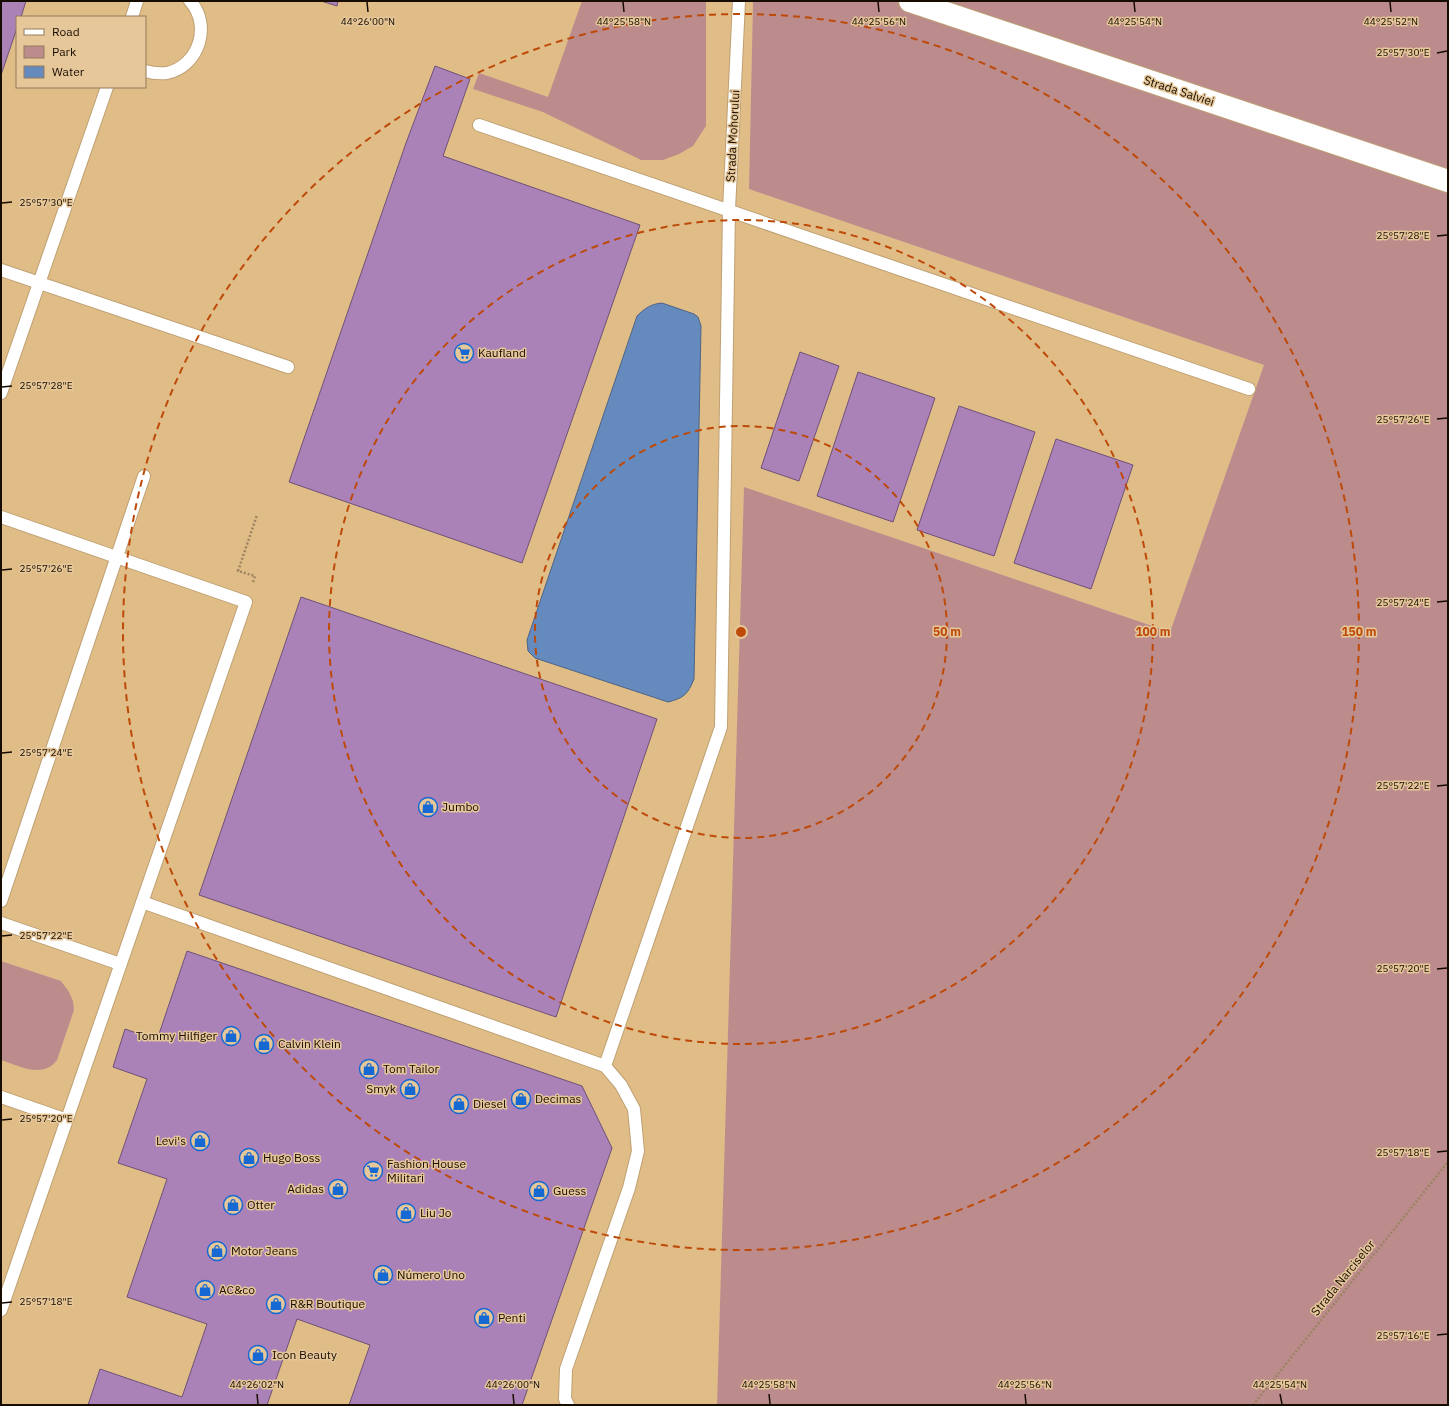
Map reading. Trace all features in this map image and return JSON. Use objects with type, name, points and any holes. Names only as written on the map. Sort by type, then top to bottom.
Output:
[{"type":"street","name":"Strada Salviei","points":[[910,1],[1448,181]]},
{"type":"lane","points":[[132,16],[137,1]]},
{"type":"lane","points":[[146,71],[167,73],[186,63],[194,55],[200,41],[201,28],[198,15],[190,1]]},
{"type":"lane","name":"Strada Mohorului","points":[[606,1066],[721,727],[729,210],[739,1]]},
{"type":"lane","points":[[1,393],[107,88]]},
{"type":"lane","points":[[479,125],[1249,389]]},
{"type":"lane","points":[[1,270],[288,367]]},
{"type":"lane","points":[[1,901],[144,476]]},
{"type":"lane","points":[[1,517],[246,602],[1,1310]]},
{"type":"lane","points":[[142,902],[606,1066],[621,1085],[634,1109],[638,1151],[629,1188],[566,1369],[565,1399],[568,1405]]},
{"type":"lane","points":[[1,923],[120,964]]},
{"type":"lane","points":[[1,1097],[67,1120]]},
{"type":"path","points":[[246,602],[255,576],[238,571],[258,515]]},
{"type":"path","name":"Strada Narciselor","points":[[1253,1405],[1448,1162]]},
{"type":"shaded area","points":[[1,1],[753,1],[749,189],[1264,365],[1170,632],[744,487],[717,1405],[1,1405]]},
{"type":"green space","points":[[582,1],[706,1],[706,126],[693,146],[679,154],[663,160],[641,160],[543,112],[473,89],[479,73],[548,97]]},
{"type":"green space","points":[[753,1],[1448,1],[1448,1405],[717,1405],[744,487],[1170,632],[1264,365],[749,189]]},
{"type":"green space","points":[[1,961],[61,981],[69,992],[73,1001],[74,1010],[57,1060],[45,1069],[38,1070],[23,1068],[1,1060]]},
{"type":"water","points":[[662,303],[694,314],[698,317],[701,326],[694,679],[685,695],[668,702],[535,658],[528,651],[527,640],[637,316],[648,307]]},
{"type":"building","points":[[1,1],[26,1],[21,16],[16,16],[16,31],[1,75]]},
{"type":"building","points":[[321,1],[338,1],[337,6]]},
{"type":"building","name":"Kaufland","points":[[435,66],[470,79],[443,156],[640,225],[522,563],[289,482],[406,143]]},
{"type":"building","points":[[800,352],[839,366],[799,481],[761,468]]},
{"type":"building","points":[[858,372],[935,398],[893,522],[817,496]]},
{"type":"building","points":[[959,406],[1035,432],[994,556],[917,530]]},
{"type":"building","points":[[1056,439],[1133,465],[1091,589],[1014,563]]},
{"type":"building","name":"Jumbo","points":[[301,597],[657,719],[556,1017],[199,895]]},
{"type":"building","name":"Fashion House Militari","points":[[187,951],[582,1086],[612,1148],[522,1405],[349,1405],[370,1345],[297,1319],[267,1405],[88,1405],[100,1369],[182,1397],[207,1324],[127,1297],[167,1179],[118,1163],[147,1079],[113,1067],[125,1029],[157,1040]]},
{"type":"place","name":"Kaufland","points":[[464,353]]},
{"type":"place","name":"Jumbo","points":[[428,807]]},
{"type":"place","name":"Tommy Hilfiger","points":[[231,1036]]},
{"type":"place","name":"Calvin Klein","points":[[264,1044]]},
{"type":"place","name":"Tom Tailor","points":[[369,1069]]},
{"type":"place","name":"Smyk","points":[[410,1089]]},
{"type":"place","name":"Decimas","points":[[521,1099]]},
{"type":"place","name":"Diesel","points":[[459,1104]]},
{"type":"place","name":"Levi's","points":[[200,1141]]},
{"type":"place","name":"Hugo Boss","points":[[249,1158]]},
{"type":"place","name":"Fashion House Militari","points":[[373,1171]]},
{"type":"place","name":"Adidas","points":[[338,1189]]},
{"type":"place","name":"Guess","points":[[539,1191]]},
{"type":"place","name":"Otter","points":[[233,1205]]},
{"type":"place","name":"Liu Jo","points":[[406,1213]]},
{"type":"place","name":"Motor Jeans","points":[[217,1251]]},
{"type":"place","name":"Número Uno","points":[[383,1275]]},
{"type":"place","name":"AC&co","points":[[205,1290]]},
{"type":"place","name":"R&R Boutique","points":[[276,1304]]},
{"type":"place","name":"Penti","points":[[484,1318]]},
{"type":"place","name":"Icon Beauty","points":[[258,1355]]}]
